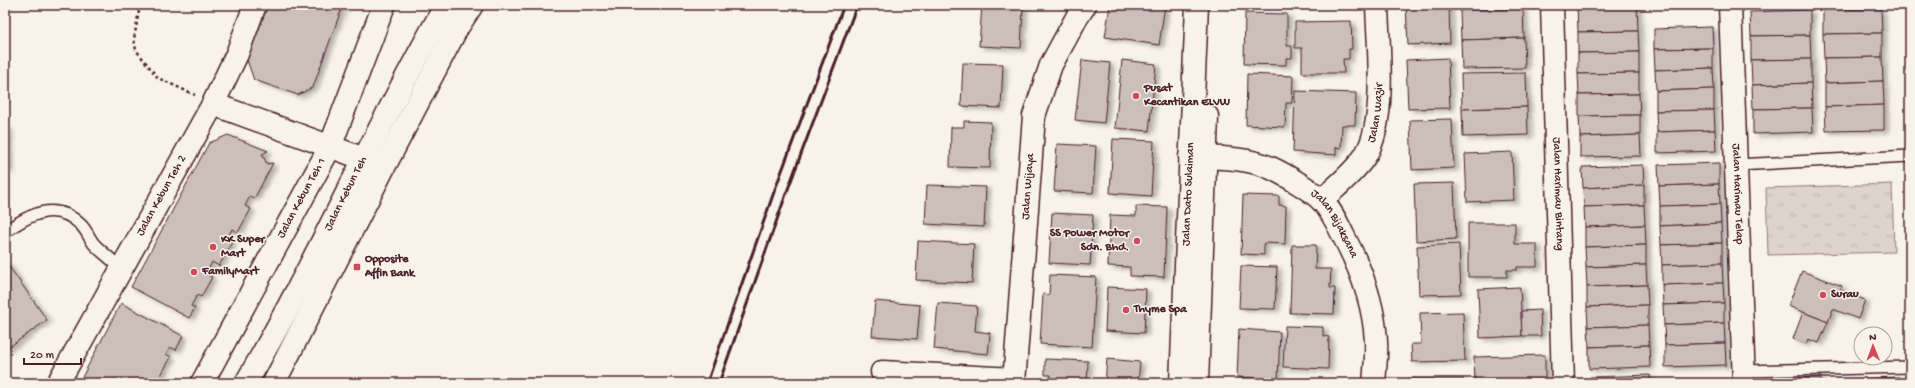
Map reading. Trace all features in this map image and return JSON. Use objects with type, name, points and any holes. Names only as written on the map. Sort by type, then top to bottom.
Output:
[{"type":"street","name":"Jalan Kebun Teh 2","points":[[58,383],[213,104],[237,54],[255,5]]},
{"type":"street","name":"Jalan Kebun Teh 1","points":[[202,383],[330,146],[384,5]]},
{"type":"street","name":"Jalan Kebun Teh","points":[[246,383],[268,345],[363,159],[446,5]]},
{"type":"street","name":"Jalan Kebun Teh","points":[[274,383],[384,167],[457,28],[472,5]]},
{"type":"street","name":"Jalan Wijaya","points":[[882,372],[1014,381],[1034,116],[1051,65],[1085,5]]},
{"type":"street","name":"Jalan Dato Sulaiman","points":[[1197,5],[1197,383]]},
{"type":"street","name":"Jalan Dato Sulaiman","points":[[1181,383],[1211,5]]},
{"type":"street","name":"Jalan Wazir","points":[[1322,200],[1364,158],[1374,137],[1379,102],[1377,5]]},
{"type":"street","name":"Jalan Harimau Bintang","points":[[1552,5],[1563,383]]},
{"type":"street","name":"Jalan Harimau Telap","points":[[1730,5],[1744,377]]},
{"type":"street","points":[[213,104],[384,167]]},
{"type":"street","name":"Jalan Bijaksana","points":[[1198,157],[1246,161],[1270,168],[1288,177],[1322,200],[1334,218],[1357,262],[1366,287],[1374,316],[1376,342],[1374,383]]},
{"type":"lane","points":[[1736,165],[1910,156]]},
{"type":"lane","points":[[5,232],[18,223],[42,212],[57,211],[70,216],[80,224],[94,244],[122,268]]},
{"type":"lane","points":[[1744,377],[1910,367]]},
{"type":"path","points":[[140,5],[134,39],[136,50],[158,78],[213,104]]},
{"type":"green space","points":[[1892,184],[1894,252],[1768,255],[1766,188]]},
{"type":"building","points":[[268,5],[343,5],[313,87],[298,95],[254,80],[247,60]]},
{"type":"building","points":[[982,5],[1023,7],[1021,48],[979,46]]},
{"type":"building","points":[[1110,5],[1165,5],[1159,45],[1105,37]]},
{"type":"building","points":[[1406,5],[1449,5],[1450,43],[1408,45]]},
{"type":"building","points":[[1577,5],[1637,5],[1638,31],[1578,32]]},
{"type":"building","points":[[1523,9],[1524,38],[1461,40],[1460,10]]},
{"type":"building","points":[[1881,9],[1882,33],[1823,34],[1823,10]]},
{"type":"building","points":[[1810,10],[1810,35],[1751,36],[1750,12]]},
{"type":"building","points":[[1245,13],[1287,14],[1287,46],[1292,46],[1292,58],[1286,58],[1286,65],[1244,64]]},
{"type":"building","points":[[1351,21],[1352,49],[1349,49],[1349,59],[1343,59],[1344,73],[1302,73],[1302,48],[1295,48],[1295,22]]},
{"type":"building","points":[[1712,27],[1713,48],[1654,49],[1654,29]]},
{"type":"building","points":[[1638,31],[1639,52],[1578,53],[1578,32]]},
{"type":"building","points":[[1882,33],[1882,57],[1824,58],[1823,34]]},
{"type":"building","points":[[1810,35],[1811,59],[1751,60],[1751,36]]},
{"type":"building","points":[[1524,38],[1525,68],[1462,69],[1461,40]]},
{"type":"building","points":[[1713,48],[1713,68],[1655,70],[1654,49]]},
{"type":"building","points":[[1639,52],[1639,73],[1578,74],[1578,53]]},
{"type":"building","points":[[1882,57],[1883,81],[1825,83],[1824,58]]},
{"type":"building","points":[[1448,58],[1450,108],[1408,109],[1406,60]]},
{"type":"building","points":[[1811,59],[1811,83],[1752,85],[1751,60]]},
{"type":"building","points":[[1082,60],[1110,63],[1104,123],[1075,120]]},
{"type":"building","name":"Pusat Kecantikan ELVW","points":[[1122,60],[1156,64],[1149,131],[1115,128]]},
{"type":"building","points":[[963,63],[1003,64],[1001,108],[961,106]]},
{"type":"building","points":[[1713,68],[1714,89],[1656,91],[1655,70]]},
{"type":"building","points":[[1526,73],[1527,107],[1462,109],[1461,74]]},
{"type":"building","points":[[1639,73],[1639,94],[1579,95],[1578,74]]},
{"type":"building","points":[[1247,74],[1293,76],[1292,103],[1286,103],[1285,127],[1246,125]]},
{"type":"building","points":[[1883,81],[1884,105],[1825,107],[1825,83]]},
{"type":"building","points":[[1811,83],[1812,108],[1753,109],[1752,85]]},
{"type":"building","points":[[1714,89],[1714,110],[1656,111],[1656,91]]},
{"type":"building","points":[[1295,91],[1356,93],[1355,125],[1342,125],[1341,148],[1336,147],[1336,155],[1293,152]]},
{"type":"building","points":[[1639,94],[1640,115],[1579,116],[1579,95]]},
{"type":"building","points":[[1884,105],[1884,130],[1826,131],[1825,107]]},
{"type":"building","points":[[1527,107],[1528,135],[1463,137],[1462,109]]},
{"type":"building","points":[[1812,108],[1813,132],[1753,134],[1753,109]]},
{"type":"building","points":[[1714,110],[1715,130],[1657,132],[1656,111]]},
{"type":"building","points":[[1640,115],[1640,135],[1580,137],[1579,116]]},
{"type":"building","points":[[1452,119],[1454,168],[1412,170],[1410,120]]},
{"type":"building","points":[[964,121],[991,122],[990,168],[950,167],[951,127],[964,127]]},
{"type":"building","points":[[8,127],[9,170],[5,170],[5,128]]},
{"type":"building","points":[[1715,130],[1716,151],[1657,153],[1657,132]]},
{"type":"building","points":[[228,135],[268,151],[262,154],[267,164],[273,163],[254,199],[250,196],[245,206],[251,209],[238,232],[232,229],[227,239],[232,242],[219,266],[212,262],[206,274],[212,277],[201,297],[197,295],[191,306],[195,308],[189,318],[131,287],[209,143]]},
{"type":"building","points":[[1640,135],[1641,156],[1580,157],[1580,137]]},
{"type":"building","points":[[1113,139],[1154,141],[1151,196],[1110,193]]},
{"type":"building","points":[[1057,144],[1096,146],[1093,193],[1054,191]]},
{"type":"building","points":[[1512,152],[1514,200],[1467,202],[1465,154]]},
{"type":"building","points":[[1719,163],[1719,184],[1659,186],[1658,165]]},
{"type":"building","points":[[1643,165],[1644,185],[1583,188],[1582,167]]},
{"type":"building","points":[[1454,183],[1456,239],[1416,241],[1414,184]]},
{"type":"building","points":[[1719,184],[1720,204],[1660,206],[1659,186]]},
{"type":"building","points":[[927,185],[986,187],[984,227],[925,224]]},
{"type":"building","points":[[1644,185],[1644,205],[1584,207],[1583,188]]},
{"type":"building","points":[[1243,195],[1279,196],[1279,205],[1286,206],[1285,244],[1264,243],[1264,255],[1241,254]]},
{"type":"building","points":[[1720,204],[1721,223],[1660,226],[1660,206]]},
{"type":"building","points":[[1644,205],[1645,225],[1585,227],[1584,207]]},
{"type":"building","name":"SS Power Motor Sdn. Bhd.","points":[[1136,206],[1167,207],[1164,277],[1130,276],[1130,267],[1108,266],[1110,215],[1136,216]]},
{"type":"building","points":[[1052,213],[1093,215],[1090,265],[1049,263]]},
{"type":"building","points":[[1468,223],[1515,223],[1515,244],[1537,244],[1537,267],[1517,267],[1517,270],[1507,270],[1507,277],[1468,277]]},
{"type":"building","points":[[1721,223],[1722,243],[1661,245],[1660,226]]},
{"type":"building","points":[[1645,225],[1646,245],[1585,247],[1585,227]]},
{"type":"building","points":[[918,241],[974,244],[972,283],[916,280]]},
{"type":"building","points":[[1722,243],[1722,263],[1662,265],[1661,245]]},
{"type":"building","points":[[1459,244],[1461,294],[1419,295],[1417,246]]},
{"type":"building","points":[[1292,245],[1316,245],[1315,269],[1331,269],[1330,288],[1335,288],[1334,314],[1290,313]]},
{"type":"building","points":[[1646,245],[1646,265],[1586,267],[1585,247]]},
{"type":"building","points":[[6,262],[47,320],[5,350],[5,263]]},
{"type":"building","points":[[1722,263],[1723,283],[1662,285],[1662,265]]},
{"type":"building","points":[[1646,265],[1647,285],[1587,287],[1586,267]]},
{"type":"building","points":[[1241,266],[1277,267],[1275,309],[1239,308]]},
{"type":"building","name":"Surau","points":[[1802,271],[1842,286],[1840,290],[1865,300],[1858,319],[1833,309],[1828,322],[1788,306]]},
{"type":"building","points":[[1050,275],[1096,277],[1092,347],[1040,344],[1043,294],[1049,295]]},
{"type":"building","points":[[1723,283],[1724,303],[1663,305],[1662,285]]},
{"type":"building","points":[[1647,285],[1648,305],[1587,307],[1587,287]]},
{"type":"building","name":"Thyme Spa","points":[[1107,287],[1146,289],[1144,333],[1105,331]]},
{"type":"building","points":[[1520,287],[1522,336],[1480,338],[1478,289]]},
{"type":"building","points":[[875,301],[920,305],[917,339],[872,336]]},
{"type":"building","points":[[121,303],[183,336],[176,350],[170,347],[166,354],[171,357],[157,382],[151,378],[148,383],[79,383]]},
{"type":"building","points":[[938,303],[977,306],[975,331],[990,333],[988,354],[934,349]]},
{"type":"building","points":[[1724,303],[1724,323],[1664,325],[1663,305]]},
{"type":"building","points":[[1648,305],[1648,325],[1588,327],[1587,307]]},
{"type":"building","points":[[1540,310],[1541,336],[1522,336],[1521,311]]},
{"type":"building","points":[[1463,312],[1465,361],[1412,362],[1411,344],[1421,344],[1420,313]]},
{"type":"building","points":[[1803,312],[1828,322],[1819,343],[1808,339],[1806,344],[1793,339]]},
{"type":"building","points":[[1724,323],[1725,343],[1665,345],[1664,325]]},
{"type":"building","points":[[1648,325],[1649,345],[1589,347],[1588,327]]},
{"type":"building","points":[[1285,326],[1323,327],[1323,336],[1329,337],[1328,369],[1283,367]]},
{"type":"building","points":[[1239,329],[1280,332],[1278,379],[1237,377]]},
{"type":"building","points":[[1725,343],[1726,365],[1665,367],[1665,345]]},
{"type":"building","points":[[1649,345],[1650,367],[1589,369],[1589,347]]},
{"type":"building","points":[[1545,355],[1545,383],[1475,383],[1474,357]]},
{"type":"building","points":[[1045,359],[1088,361],[1087,383],[1050,383],[1051,375],[1045,375]]},
{"type":"building","points":[[1107,359],[1140,362],[1138,383],[1105,383]]},
{"type":"building","points":[[1650,375],[1651,383],[1591,383],[1590,377]]},
{"type":"building","points":[[1821,377],[1821,383],[1763,383],[1763,379]]},
{"type":"building","points":[[1899,377],[1900,383],[1837,383],[1837,380]]},
{"type":"building","points":[[1407,379],[1463,379],[1463,383],[1407,383]]},
{"type":"building","points":[[1725,380],[1725,383],[1667,383],[1667,382]]},
{"type":"railway","points":[[707,383],[774,192],[844,5]]},
{"type":"railway","points":[[719,383],[785,197],[857,5]]},
{"type":"place","name":"Pusat Kecantikan ELVW","points":[[1136,96]]},
{"type":"place","name":"SS Power Motor Sdn. Bhd.","points":[[1137,241]]},
{"type":"place","name":"KK Super Mart","points":[[213,247]]},
{"type":"place","name":"Opposite Affin Bank","points":[[357,267]]},
{"type":"place","name":"FamilyMart","points":[[194,272]]},
{"type":"place","name":"Surau","points":[[1823,295]]},
{"type":"place","name":"Thyme Spa","points":[[1126,310]]}]
